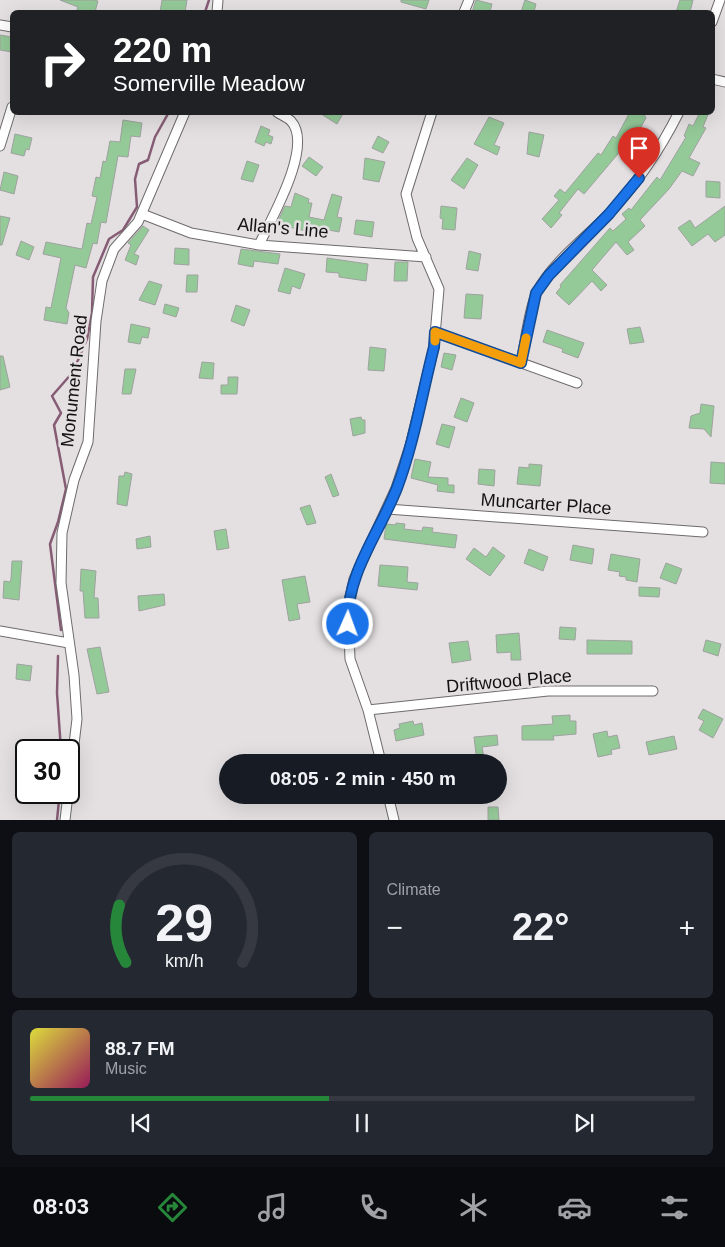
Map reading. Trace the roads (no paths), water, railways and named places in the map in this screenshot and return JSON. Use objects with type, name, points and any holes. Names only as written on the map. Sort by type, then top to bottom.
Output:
[{"type":"street","points":[[715,14],[720,0]]},
{"type":"street","points":[[0,146],[10,114]]},
{"type":"street","name":"Monument Road","points":[[65,820],[77,719],[61,583],[62,533],[74,480],[88,442],[96,321],[101,289],[114,250],[138,222],[184,115]]},
{"type":"street","points":[[259,245],[293,171],[298,139],[291,121],[282,115]]},
{"type":"street","points":[[379,754],[368,710],[350,659],[348,607],[354,579],[396,488],[410,446],[434,347],[439,288],[417,238],[406,194],[431,115]]},
{"type":"street","points":[[521,363],[536,293],[549,275],[609,214],[639,178],[662,146],[678,115]]},
{"type":"street","name":"Allan's Line","points":[[142,214],[191,233],[259,245],[426,257]]},
{"type":"street","points":[[435,332],[577,383]]},
{"type":"street","name":"Muncarter Place","points":[[387,509],[703,532]]},
{"type":"street","points":[[0,631],[68,642]]},
{"type":"street","name":"Driftwood Place","points":[[368,710],[548,691],[654,691]]},
{"type":"street","points":[[390,804],[394,820]]},
{"type":"waterway","points":[[206,10],[209,0]]},
{"type":"waterway","points":[[61,630],[50,544],[58,522],[66,489],[54,425],[61,413],[52,396],[73,372],[87,339],[92,313],[93,277],[109,239],[123,230],[137,207],[135,179],[139,164],[148,160],[155,137],[167,115]]},
{"type":"waterway","points":[[58,656],[57,693],[60,739]]},
{"type":"waterway","points":[[57,820],[59,804]]}]
